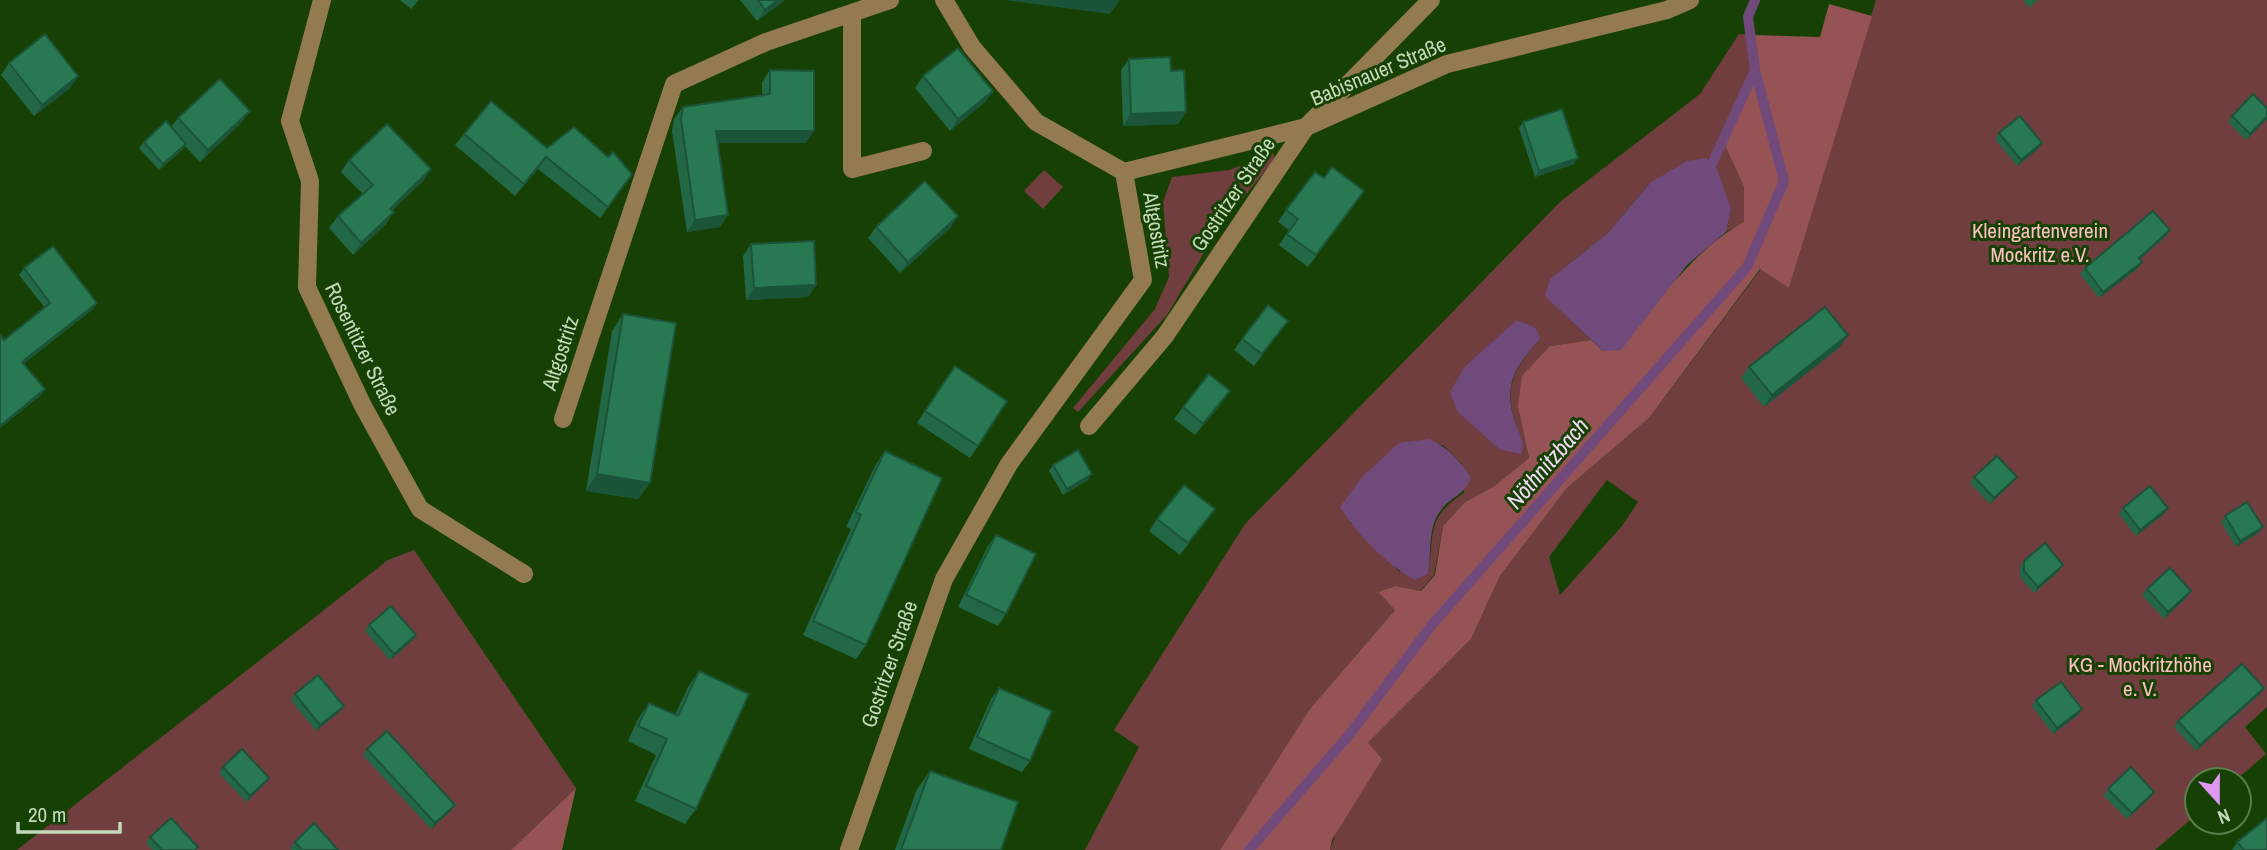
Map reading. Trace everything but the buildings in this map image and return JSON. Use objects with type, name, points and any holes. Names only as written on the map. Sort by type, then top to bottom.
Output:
[{"type":"street","name":"Rosentitzer Straße","points":[[322,0],[290,121],[310,180],[307,287],[363,406],[420,509],[524,574]]},
{"type":"street","name":"Altgostritz","points":[[563,419],[674,84],[766,42],[890,0]]},
{"type":"street","name":"Altgostritz","points":[[944,0],[972,47],[1036,122],[1124,172],[1143,280],[1009,464]]},
{"type":"street","name":"Gostritzer Straße","points":[[1089,426],[1165,336],[1306,127],[1431,0]]},
{"type":"street","name":"Babisnauer Straße","points":[[1124,172],[1306,127],[1447,64],[1667,10],[1690,0]]},
{"type":"street","points":[[852,15],[852,170],[923,151]]},
{"type":"street","name":"Gostritzer Straße","points":[[849,850],[944,579],[1009,464]]},
{"type":"green space","points":[[1876,0],[2267,0],[2267,707],[2245,727],[2266,754],[2252,766],[2183,766],[2183,826],[2155,850],[1330,850],[1368,743],[1471,639],[1500,576],[1567,488],[1649,418],[1761,269],[1789,288]],"holes":[[[1607,480],[1638,502],[1622,526],[1560,595],[1549,557]]]},
{"type":"green space","points":[[1739,34],[1753,35],[1750,68],[1742,99],[1724,143],[1744,187],[1744,222],[1726,232],[1731,209],[1650,183],[1608,233],[1550,279],[1546,296],[1591,340],[1550,346],[1518,407],[1529,458],[1493,487],[1465,502],[1443,526],[1434,575],[1420,591],[1395,586],[1378,592],[1395,610],[1309,710],[1220,850],[1085,850],[1139,747],[1114,730],[1245,524],[1561,201],[1700,94]],"holes":[[[1516,322],[1540,339],[1522,362],[1512,383],[1511,405],[1519,433],[1476,426],[1457,411],[1466,365]],[[1429,440],[1444,446],[1462,464],[1464,493],[1437,519],[1428,574],[1399,571],[1350,522]]]},
{"type":"green space","points":[[1273,153],[1275,159],[1220,226],[1167,315],[1078,412],[1073,408],[1155,309],[1169,277],[1163,202],[1172,177],[1229,170]]},
{"type":"green space","points":[[1044,170],[1063,187],[1043,209],[1024,191]]},
{"type":"green space","points":[[414,550],[576,788],[511,850],[17,850],[388,560]]},
{"type":"shaded area","points":[[1829,4],[1872,16],[1789,288],[1760,269],[1649,418],[1567,488],[1500,576],[1471,639],[1368,743],[1382,759],[1332,840],[1330,850],[1220,850],[1309,710],[1395,610],[1378,592],[1395,586],[1421,591],[1435,575],[1443,526],[1465,502],[1493,487],[1529,458],[1518,407],[1522,376],[1550,346],[1591,340],[1603,351],[1702,253],[1744,222],[1744,187],[1724,143],[1742,99],[1750,68],[1753,35],[1820,37]]},
{"type":"shaded area","points":[[1706,158],[1717,169],[1731,209],[1726,232],[1687,265],[1621,350],[1603,351],[1545,296],[1550,279],[1608,233],[1650,183],[1687,161]]},
{"type":"shaded area","points":[[1516,321],[1534,328],[1540,339],[1517,369],[1511,390],[1510,401],[1522,444],[1521,454],[1499,449],[1457,411],[1450,392],[1466,365]]},
{"type":"shaded area","points":[[1429,439],[1453,456],[1471,478],[1464,490],[1445,505],[1437,517],[1432,533],[1428,574],[1415,580],[1373,548],[1340,507],[1363,476],[1399,443]]},
{"type":"shaded area","points":[[576,788],[562,850],[511,850]]},
{"type":"waterway","name":"Nöthnitzbach","points":[[1712,164],[1755,70],[1748,17],[1755,0]]},
{"type":"waterway","name":"Nöthnitzbach","points":[[1249,850],[1349,735],[1431,626],[1747,267],[1784,181],[1755,70]]},
{"type":"park label","name":"Kleingartenverein Mockritz e.V.","points":[[2040,242]]},
{"type":"park label","name":"KG - Mockritzhöhe e. V.","points":[[2140,676]]}]
